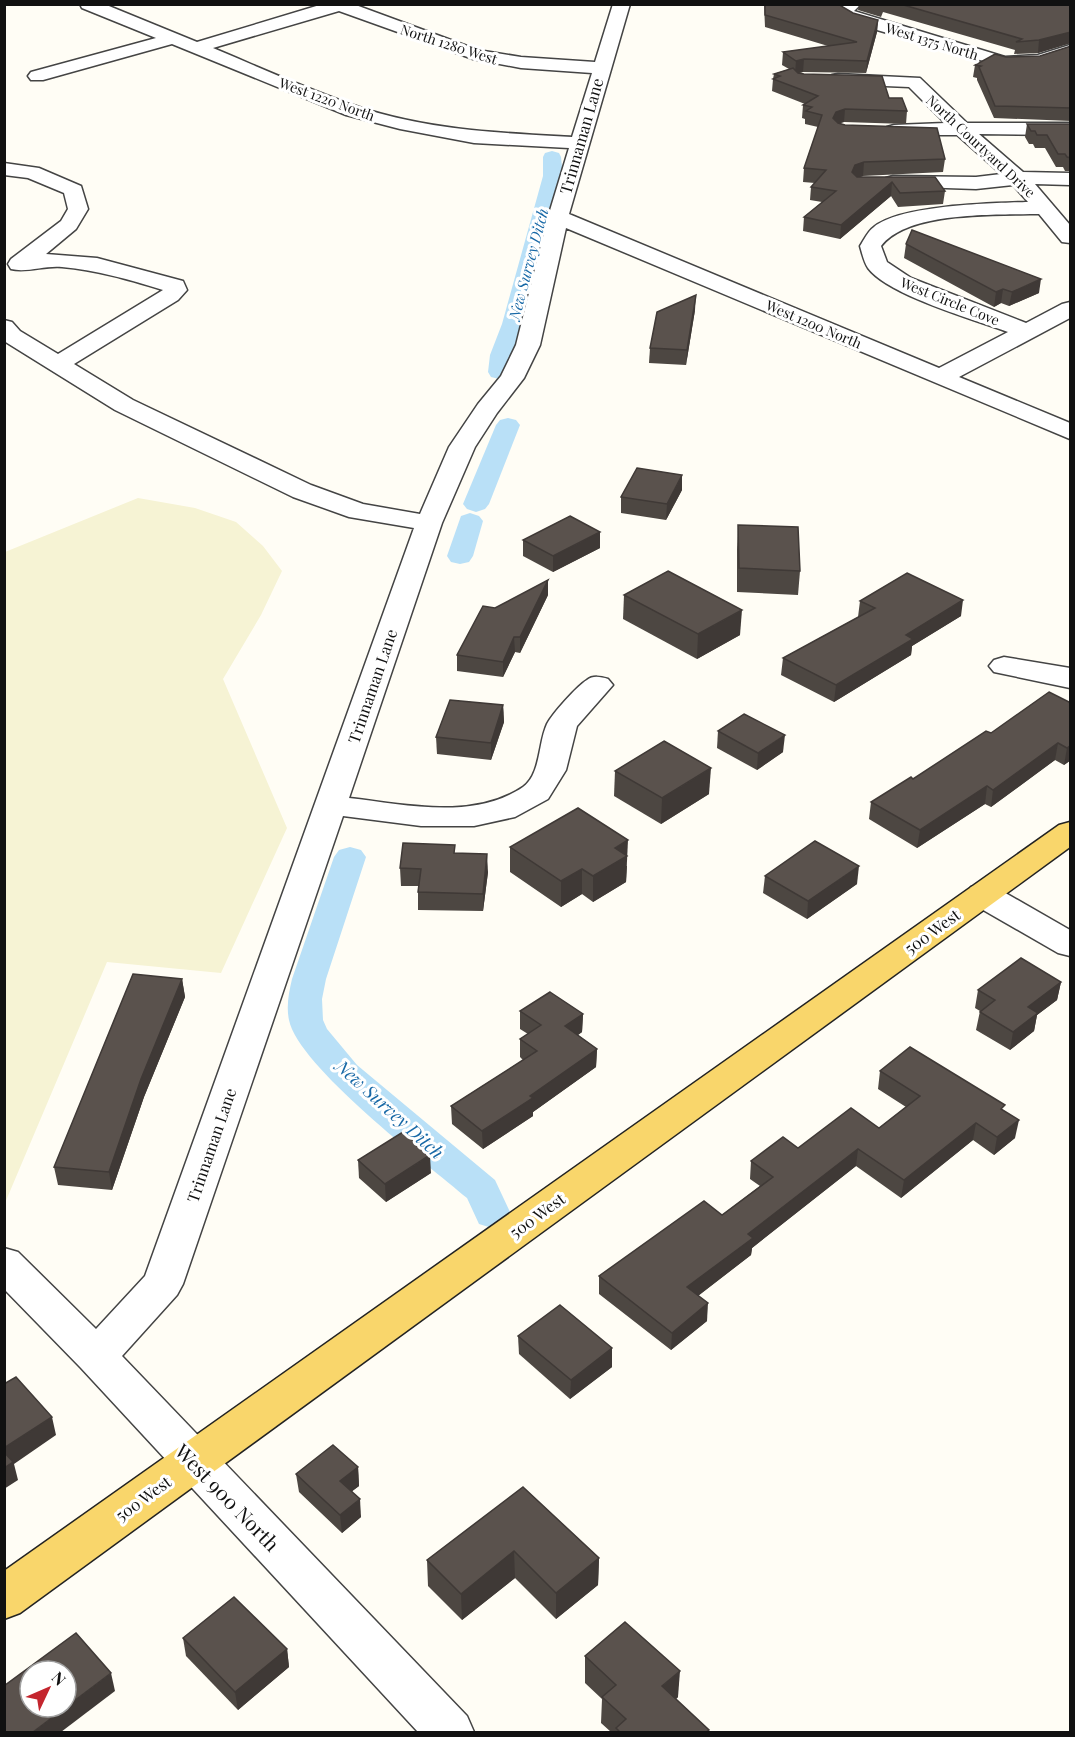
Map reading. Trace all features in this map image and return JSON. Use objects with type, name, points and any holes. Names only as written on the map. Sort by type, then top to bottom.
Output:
[{"type":"main road","name":"500 West","points":[[4,1598],[1071,832]]},
{"type":"street","name":"West 1220 North","points":[[88,4],[331,103],[400,123],[474,136],[578,143]]},
{"type":"street","name":"Trinnaman Lane","points":[[96,1356],[163,1284],[429,523],[462,447],[487,409],[512,378],[528,345],[578,143],[622,4]]},
{"type":"street","points":[[195,48],[340,5]]},
{"type":"street","name":"North 1280 West","points":[[340,5],[495,60],[524,64],[601,68]]},
{"type":"street","name":"West 1375 North","points":[[850,6],[845,10],[847,14],[859,19],[1004,62],[1026,64],[1046,60],[1071,50]]},
{"type":"street","points":[[37,76],[172,39]]},
{"type":"street","points":[[947,63],[973,53]]},
{"type":"street","name":"North Courtyard Drive","points":[[823,78],[922,77],[935,105],[1018,178],[1071,237]]},
{"type":"street","points":[[878,131],[1008,127],[1071,129]]},
{"type":"street","points":[[4,169],[32,172],[74,190],[78,208],[69,225],[12,269]]},
{"type":"street","points":[[873,183],[911,181],[976,183],[1018,178],[1071,179]]},
{"type":"street","name":"West Circle Cove","points":[[1027,331],[897,280],[876,264],[871,250],[874,237],[887,227],[904,220],[931,214],[1046,208]]},
{"type":"street","name":"West 1200 North","points":[[558,217],[1071,432]]},
{"type":"street","points":[[12,269],[37,259],[68,259],[175,286],[176,290],[170,295],[58,364]]},
{"type":"street","points":[[940,377],[1071,309]]},
{"type":"street","points":[[4,327],[12,336],[124,405],[302,491],[358,511],[429,523]]},
{"type":"street","points":[[1004,666],[1062,675],[1071,679]]},
{"type":"street","points":[[330,805],[421,816],[474,816],[504,810],[537,792],[550,770],[562,724],[598,685]]},
{"type":"street","points":[[982,895],[1071,945]]},
{"type":"street","name":"West 900 North","points":[[4,1263],[96,1356],[450,1732]]},
{"type":"shaded area","points":[[138,498],[195,508],[236,522],[263,546],[282,571],[261,615],[223,679],[287,828],[221,973],[107,962],[5,1203],[5,552]]},
{"type":"building","points":[[765,4],[840,4],[853,13],[878,20],[867,61],[804,59],[796,61],[783,52],[857,42],[765,15]]},
{"type":"building","points":[[900,4],[1071,4],[1071,32],[1039,40],[1016,42],[1022,39]]},
{"type":"building","points":[[1071,46],[1071,108],[995,106],[979,67],[981,66],[975,65],[995,54],[1006,57],[1040,56]]},
{"type":"building","points":[[793,68],[798,73],[804,74],[882,76],[889,98],[902,98],[907,111],[845,109],[836,112],[833,118],[845,125],[937,128],[945,159],[864,162],[855,165],[852,172],[857,177],[935,177],[945,191],[900,193],[892,182],[841,225],[804,217],[836,191],[811,187],[826,170],[804,168],[822,115],[806,111],[812,107],[803,105],[818,96],[773,79],[780,76],[774,74]]},
{"type":"building","points":[[1027,124],[1071,124],[1071,158],[1065,154],[1058,154],[1047,135],[1037,135]]},
{"type":"building","points":[[912,230],[1041,279],[1012,292],[1003,289],[996,292],[906,244]]},
{"type":"building","points":[[696,295],[687,350],[650,348],[657,312]]},
{"type":"building","points":[[637,468],[682,475],[667,504],[621,497]]},
{"type":"building","points":[[570,516],[600,532],[553,556],[523,540]]},
{"type":"building","points":[[738,525],[798,527],[800,571],[739,568]]},
{"type":"building","points":[[668,571],[742,610],[698,634],[624,595]]},
{"type":"building","points":[[907,573],[963,600],[906,635],[913,639],[836,685],[783,658],[875,608],[860,601]]},
{"type":"building","points":[[548,580],[520,637],[514,637],[503,662],[457,655],[483,606],[495,608]]},
{"type":"building","points":[[1049,692],[1071,703],[1071,745],[1067,748],[1058,743],[993,790],[987,786],[920,830],[871,802],[911,777],[913,779],[986,731],[991,733]]},
{"type":"building","points":[[450,700],[503,705],[491,743],[436,737]]},
{"type":"building","points":[[744,714],[785,735],[758,753],[718,731]]},
{"type":"building","points":[[664,741],[711,768],[662,798],[615,771]]},
{"type":"building","points":[[578,808],[628,840],[615,848],[627,856],[593,876],[582,869],[561,881],[510,847]]},
{"type":"building","points":[[815,841],[859,866],[808,901],[765,876]]},
{"type":"building","points":[[403,843],[455,845],[454,853],[487,854],[483,894],[418,892],[421,869],[400,868]]},
{"type":"building","points":[[1021,958],[1061,982],[1028,1007],[1038,1013],[1013,1032],[980,1012],[995,1000],[978,990]]},
{"type":"building","points":[[133,974],[182,979],[141,1079],[109,1172],[54,1167]]},
{"type":"building","points":[[550,992],[583,1014],[565,1026],[597,1049],[530,1096],[533,1098],[482,1131],[451,1106],[537,1051],[520,1039],[541,1025],[520,1011]]},
{"type":"building","points":[[910,1047],[1005,1105],[1001,1109],[1019,1120],[997,1137],[976,1123],[904,1180],[858,1149],[748,1234],[753,1238],[687,1287],[708,1303],[672,1333],[599,1276],[704,1201],[722,1215],[773,1177],[751,1161],[783,1137],[798,1148],[851,1108],[879,1128],[920,1096],[880,1071]]},
{"type":"building","points":[[403,1132],[430,1155],[385,1184],[358,1160]]},
{"type":"building","points":[[560,1305],[612,1348],[571,1380],[518,1336]]},
{"type":"building","points":[[16,1377],[52,1417],[4,1448],[4,1384]]},
{"type":"building","points":[[333,1445],[358,1467],[340,1481],[360,1499],[340,1515],[296,1474]]},
{"type":"building","points":[[4,1452],[13,1462],[4,1468]]},
{"type":"building","points":[[523,1487],[599,1558],[556,1593],[514,1551],[461,1594],[427,1560]]},
{"type":"building","points":[[234,1597],[287,1649],[235,1692],[183,1638]]},
{"type":"building","points":[[625,1622],[680,1671],[662,1686],[709,1730],[706,1732],[620,1732],[616,1728],[626,1719],[602,1697],[616,1685],[585,1656]]},
{"type":"building","points":[[76,1633],[111,1673],[78,1698],[78,1659],[41,1659]]},
{"type":"building","points":[[18,1676],[18,1719],[50,1719],[33,1732],[4,1732],[4,1686]]},
{"type":"waterway","name":"New Survey Ditch","points":[[499,372],[501,355],[513,324],[553,176],[552,157]]},
{"type":"waterway","name":"New Survey Ditch","points":[[476,504],[508,425]]},
{"type":"waterway","name":"New Survey Ditch","points":[[460,556],[470,521]]},
{"type":"waterway","name":"New Survey Ditch","points":[[350,857],[309,979],[305,999],[306,1020],[311,1033],[345,1074],[482,1190],[492,1214]]}]
